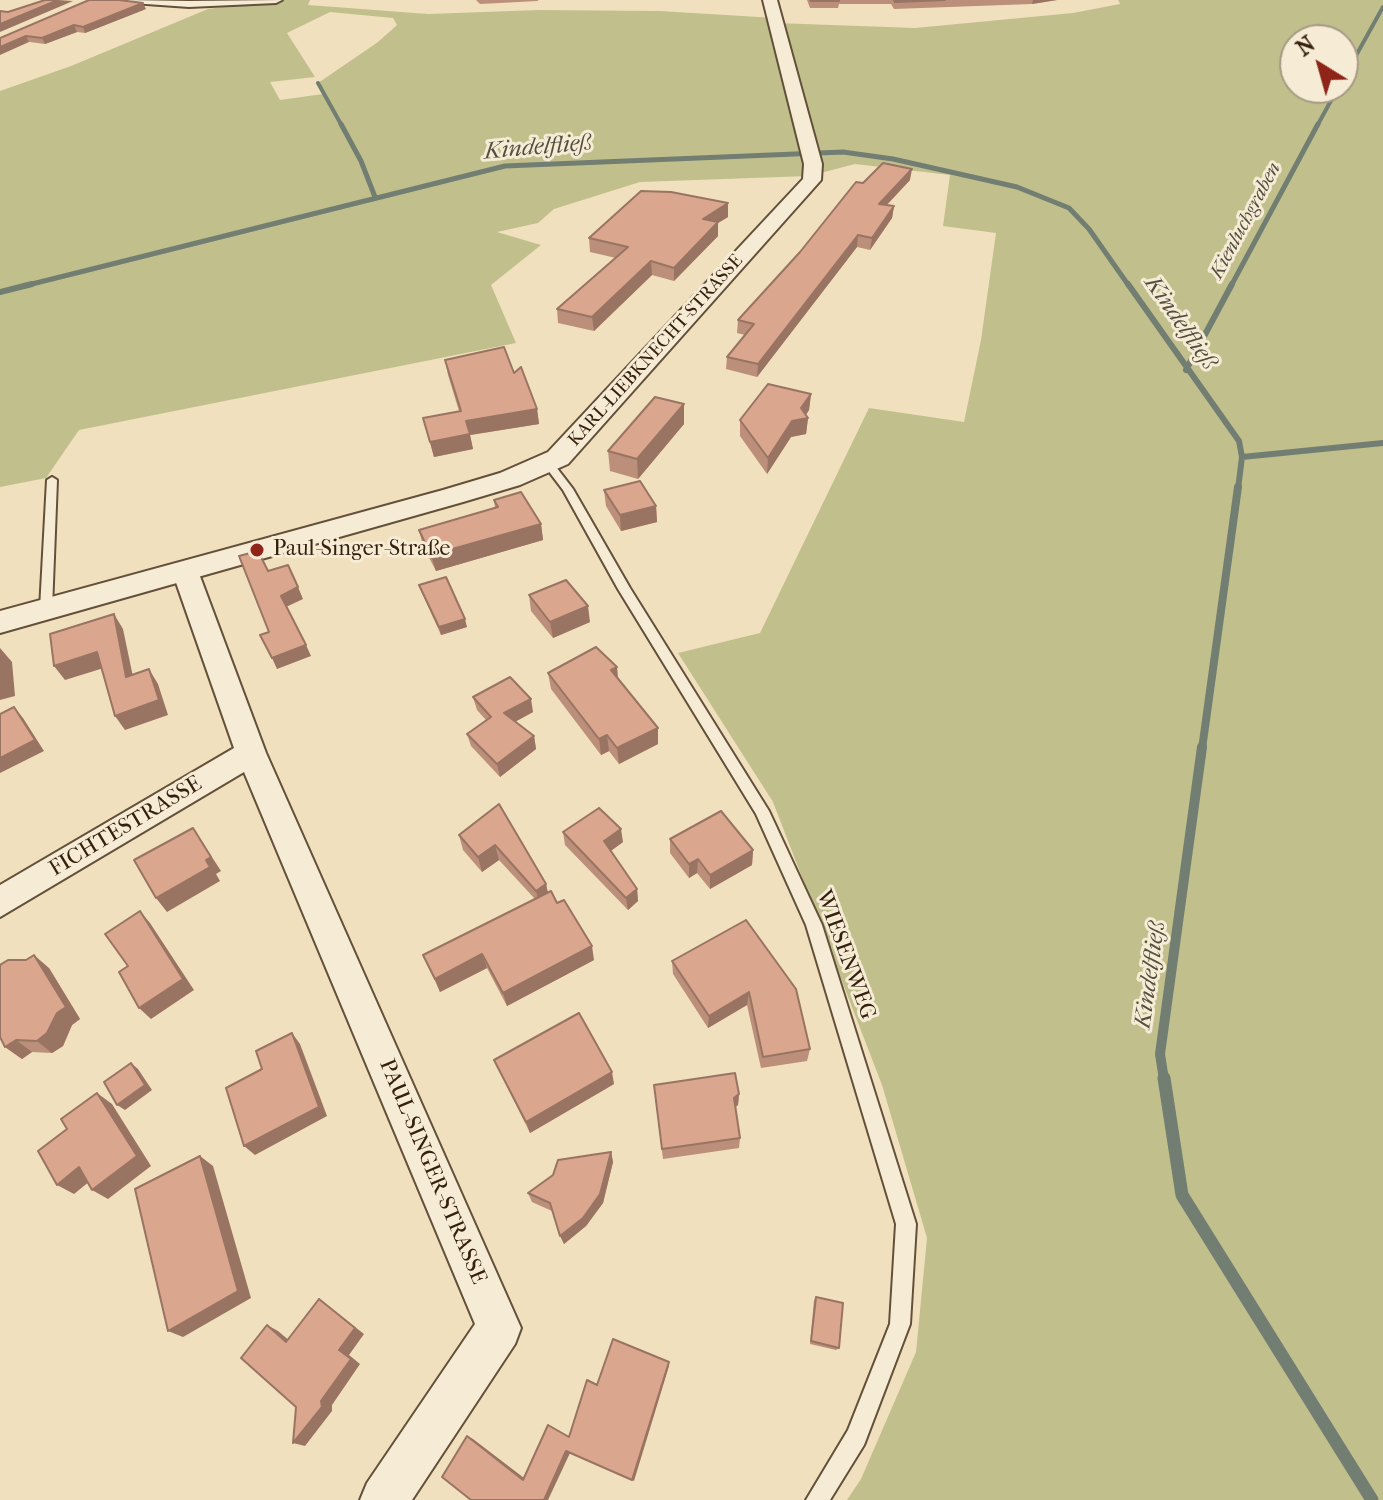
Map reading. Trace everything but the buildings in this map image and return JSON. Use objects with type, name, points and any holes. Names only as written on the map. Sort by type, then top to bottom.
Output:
[{"type":"street","points":[[132,0],[189,4],[276,0]]},
{"type":"street","name":"KARL-LIEBKNECHT-STRASSE","points":[[0,622],[453,496],[549,465],[576,442],[812,180],[813,164],[770,0]]},
{"type":"street","name":"PAUL-SINGER-STRASSE","points":[[185,571],[251,753],[499,1328],[384,1500]]},
{"type":"street","name":"FICHTESTRASSE","points":[[0,902],[251,753]]},
{"type":"lane","name":"WIESENWEG","points":[[549,465],[568,489],[624,589],[762,811],[814,925],[906,1224],[900,1324],[856,1437],[817,1500]]},
{"type":"lane","points":[[46,609],[52,480]]},
{"type":"shaded area","points":[[132,0],[310,0],[308,5],[428,14],[539,10],[660,11],[775,18],[776,23],[915,28],[1073,13],[1120,4],[1118,0],[1383,0],[1383,1500],[847,1500],[861,1479],[916,1352],[927,1238],[882,1085],[773,802],[678,653],[760,633],[869,408],[964,422],[981,340],[996,233],[943,226],[950,175],[855,164],[809,176],[640,182],[554,209],[538,223],[497,232],[541,245],[491,285],[516,343],[79,430],[46,478],[0,487],[0,91],[71,66],[208,9],[253,3],[189,4]],"holes":[[[330,12],[393,18],[397,25],[378,42],[318,83],[323,94],[280,100],[270,82],[315,77],[287,33]]]},
{"type":"waterway","name":"Kienluchgraben","points":[[1359,50],[1383,7]]},
{"type":"waterway","points":[[318,83],[342,126]]},
{"type":"waterway","name":"Kienluchgraben","points":[[1317,126],[1329,104]]},
{"type":"waterway","points":[[341,124],[361,161],[375,197]]},
{"type":"waterway","name":"Kienluchgraben","points":[[1231,286],[1318,124]]},
{"type":"waterway","name":"Kindelfließ","points":[[24,286],[505,166],[843,152],[893,159],[1017,187],[1069,208],[1089,229],[1129,286]]},
{"type":"waterway","name":"Kindelfließ","points":[[24,286],[32,284]]},
{"type":"waterway","name":"Kindelfließ","points":[[1128,284],[1187,368]]},
{"type":"waterway","name":"Kienluchgraben","points":[[1187,368],[1232,284]]},
{"type":"waterway","name":"Kindelfließ","points":[[0,292],[24,286]]},
{"type":"waterway","name":"Kindelfließ","points":[[1187,368],[1239,441],[1242,457]]},
{"type":"waterway","points":[[1242,457],[1383,443]]},
{"type":"waterway","name":"Kindelfließ","points":[[1238,489],[1242,457]]},
{"type":"waterway","name":"Kindelfließ","points":[[1202,749],[1238,487]]},
{"type":"waterway","name":"Kindelfließ","points":[[1164,1080],[1160,1054],[1202,747]]},
{"type":"waterway","name":"Kindelfließ","points":[[1164,1078],[1182,1195],[1372,1500]]},
{"type":"place","name":"Paul-Singer-Straße","points":[[257,550]]}]
